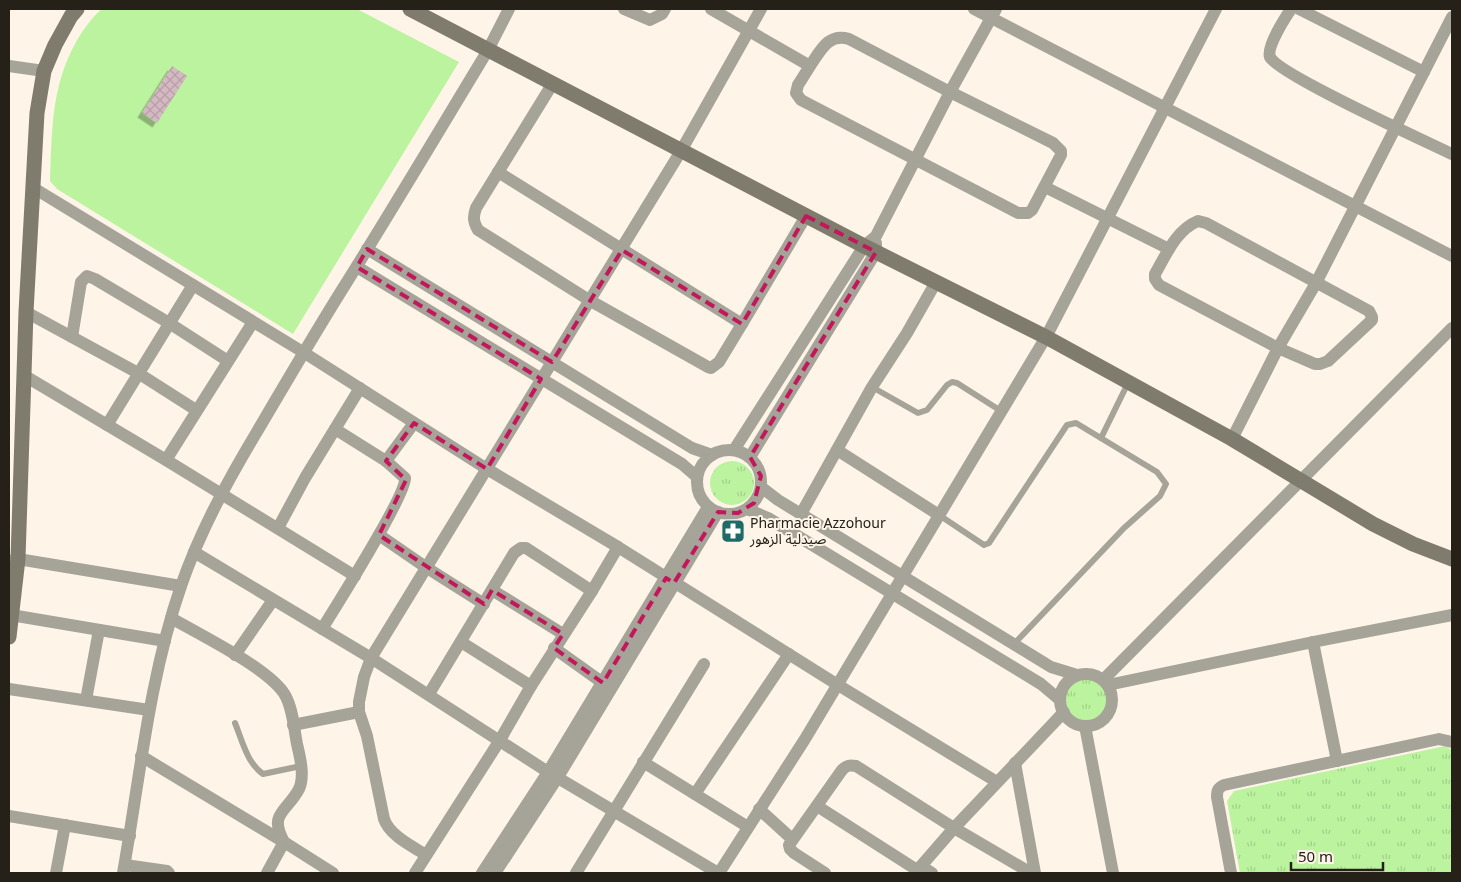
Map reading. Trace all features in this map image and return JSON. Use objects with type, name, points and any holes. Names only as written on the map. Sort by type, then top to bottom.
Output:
[{"type":"main road","points":[[410,9],[806,216],[1046,337],[1232,439],[1373,524],[1413,544],[1452,559]]},
{"type":"main road","points":[[9,636],[25,376],[26,312],[37,113],[44,71],[72,11]]},
{"type":"street","points":[[169,873],[167,871],[124,869],[149,710],[165,641],[181,586],[194,552],[221,493],[303,352],[488,50],[509,9]]},
{"type":"street","points":[[624,9],[650,20],[662,14],[665,9]]},
{"type":"street","points":[[711,9],[810,66]]},
{"type":"street","points":[[426,856],[394,833],[386,824],[367,736],[359,712],[364,677],[371,658],[682,151],[761,9]]},
{"type":"street","points":[[974,9],[994,13],[1166,107],[1452,256]]},
{"type":"street","points":[[194,552],[371,658],[553,774],[718,873],[806,739],[1046,337],[1216,9]]},
{"type":"street","points":[[1291,9],[1270,46],[1270,57],[1275,64],[1396,128],[1452,154]]},
{"type":"street","points":[[1299,9],[1424,72]]},
{"type":"street","points":[[750,457],[870,249],[950,92],[994,13]]},
{"type":"street","points":[[1232,439],[1278,348],[1316,282],[1452,16]]},
{"type":"street","points":[[840,36],[849,39],[1058,147],[1061,155],[1032,210],[1018,213],[801,100],[796,93],[798,85],[810,66],[829,40],[840,36]]},
{"type":"street","points":[[9,66],[44,71]]},
{"type":"street","points":[[552,83],[473,215],[473,222],[478,230],[590,300],[711,368],[719,362],[806,216]]},
{"type":"street","points":[[498,172],[742,324]]},
{"type":"street","points":[[32,187],[193,284],[487,469],[618,547],[997,782]]},
{"type":"street","points":[[1045,187],[1169,249]]},
{"type":"street","points":[[1198,221],[1206,223],[1369,311],[1372,320],[1324,363],[1315,364],[1278,348],[1158,285],[1154,279],[1155,274],[1169,249],[1186,227],[1198,221]]},
{"type":"street","points":[[367,249],[692,448],[712,455]]},
{"type":"street","points":[[734,450],[870,249]]},
{"type":"street","points":[[356,267],[682,464],[697,477]]},
{"type":"street","points":[[72,337],[81,282],[87,276],[170,323],[228,361]]},
{"type":"street","points":[[801,514],[872,387],[907,333],[936,282]]},
{"type":"street","points":[[107,425],[193,284]]},
{"type":"street","points":[[26,312],[138,374],[196,410]]},
{"type":"street","points":[[166,460],[253,322]]},
{"type":"street","points":[[1105,682],[1452,328]]},
{"type":"street","points":[[25,376],[221,493],[355,576]]},
{"type":"street","points":[[278,528],[360,388]]},
{"type":"street","points":[[386,461],[414,423]]},
{"type":"street","points":[[322,629],[379,535],[406,482],[401,473],[386,461],[335,429]]},
{"type":"street","points":[[734,450],[750,457],[757,466],[761,476],[761,487],[754,503],[747,509],[738,513],[728,514],[713,510],[701,498],[697,488],[697,477],[700,468],[712,455],[719,451],[734,450]]},
{"type":"street","points":[[837,450],[939,516]]},
{"type":"street","points":[[747,509],[768,518],[1041,684],[1062,706],[1069,719],[1076,724],[1093,725],[1101,722],[1107,716],[1111,709],[1112,692],[1105,682],[1095,675],[1077,675],[1051,667],[778,500],[761,487]]},
{"type":"street","points":[[494,873],[713,510]]},
{"type":"street","points":[[379,535],[484,604]]},
{"type":"street","points":[[415,873],[500,740],[554,648],[618,547]]},
{"type":"street","points":[[429,694],[514,553],[521,548],[526,548],[592,590]]},
{"type":"street","points":[[13,560],[181,586]]},
{"type":"street","points":[[482,873],[553,774],[602,683],[670,581]]},
{"type":"street","points":[[492,590],[563,634]]},
{"type":"street","points":[[235,655],[273,600]]},
{"type":"street","points":[[11,615],[165,641]]},
{"type":"street","points":[[1105,682],[1452,615]]},
{"type":"street","points":[[172,618],[268,677],[280,688],[289,704],[302,774],[298,789],[280,814],[278,820],[278,830],[284,842]]},
{"type":"street","points":[[86,700],[99,630]]},
{"type":"street","points":[[461,642],[531,686]]},
{"type":"street","points":[[1313,642],[1337,761]]},
{"type":"street","points":[[554,648],[602,683]]},
{"type":"street","points":[[695,794],[789,654]]},
{"type":"street","points":[[576,873],[704,664]]},
{"type":"street","points":[[918,870],[954,828],[1015,763],[1062,706],[1065,685],[1077,675]]},
{"type":"street","points":[[9,689],[149,710]]},
{"type":"street","points":[[293,725],[359,712]]},
{"type":"street","points":[[1085,726],[1113,873]]},
{"type":"street","points":[[1231,873],[1216,797],[1220,787],[1439,739],[1452,742]]},
{"type":"street","points":[[141,756],[333,873]]},
{"type":"street","points":[[643,762],[748,827]]},
{"type":"street","points":[[1015,763],[1035,873]]},
{"type":"street","points":[[825,873],[790,849],[789,845],[842,770],[850,765],[856,766],[954,828],[1031,873]]},
{"type":"street","points":[[817,806],[918,870],[932,873]]},
{"type":"street","points":[[759,809],[792,839]]},
{"type":"street","points":[[9,816],[130,836]]},
{"type":"street","points":[[56,873],[65,825]]},
{"type":"street","points":[[267,873],[284,842]]},
{"type":"lane","points":[[872,387],[918,413],[922,413],[927,410],[947,385],[952,382],[957,383],[1001,411]]},
{"type":"lane","points":[[1101,438],[1128,382]]},
{"type":"lane","points":[[939,516],[984,545],[989,543],[1067,425],[1076,423],[1157,472],[1166,484],[1160,496],[1124,528],[1014,644]]},
{"type":"lane","points":[[235,723],[251,762],[263,774],[301,766]]},
{"type":"highlighted area","points":[[806,216],[876,252],[750,457],[761,476],[754,503],[738,513],[718,512],[674,583],[666,578],[603,683],[554,648],[563,634],[492,590],[484,604],[379,535],[406,480],[386,461],[414,423],[487,469],[541,379],[357,267],[367,249],[552,362],[622,250],[742,324]]},
{"type":"green space","points":[[102,9],[357,9],[459,62],[293,334],[57,189],[50,181],[54,110],[62,76],[68,59],[84,29]]},
{"type":"green space","points":[[736,461],[748,467],[753,474],[753,492],[748,499],[741,504],[728,505],[720,502],[713,495],[710,479],[713,471],[720,464]]},
{"type":"green space","points":[[1092,677],[1104,683],[1109,691],[1109,709],[1104,717],[1096,722],[1082,723],[1070,717],[1065,709],[1064,695],[1070,683],[1078,678]]},
{"type":"green space","points":[[1445,746],[1452,750],[1452,873],[1240,873],[1227,801],[1234,791]]},
{"type":"building","points":[[172,66],[187,76],[157,123],[142,113]]},
{"type":"place","name":"Pharmacie Azzohour صيدلية الزهور","points":[[733,531]]}]
